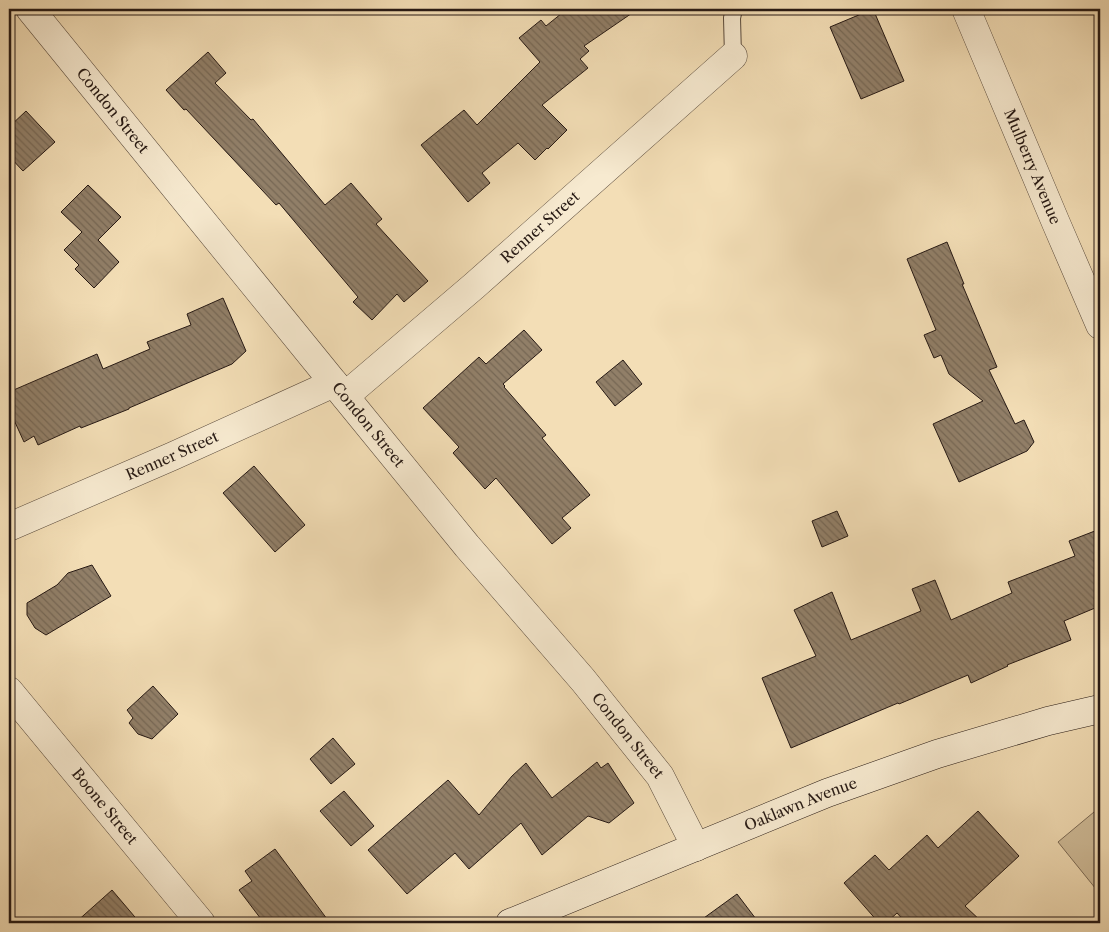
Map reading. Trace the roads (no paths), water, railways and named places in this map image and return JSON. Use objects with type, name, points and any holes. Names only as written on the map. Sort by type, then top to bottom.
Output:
[{"type":"street","name":"Condon Street","points":[[30,9],[339,390],[468,546],[583,680],[660,776],[696,847]]},
{"type":"street","name":"Mulberry Avenue","points":[[966,9],[1100,325]]},
{"type":"street","name":"Renner Street","points":[[9,527],[173,456],[339,390],[474,286],[733,56]]},
{"type":"street","name":"Boone Street","points":[[9,691],[201,923]]},
{"type":"street","name":"Oaklawn Avenue","points":[[510,923],[827,793],[937,754],[1048,721],[1100,709]]},
{"type":"lane","points":[[733,56],[732,18],[734,9]]}]
